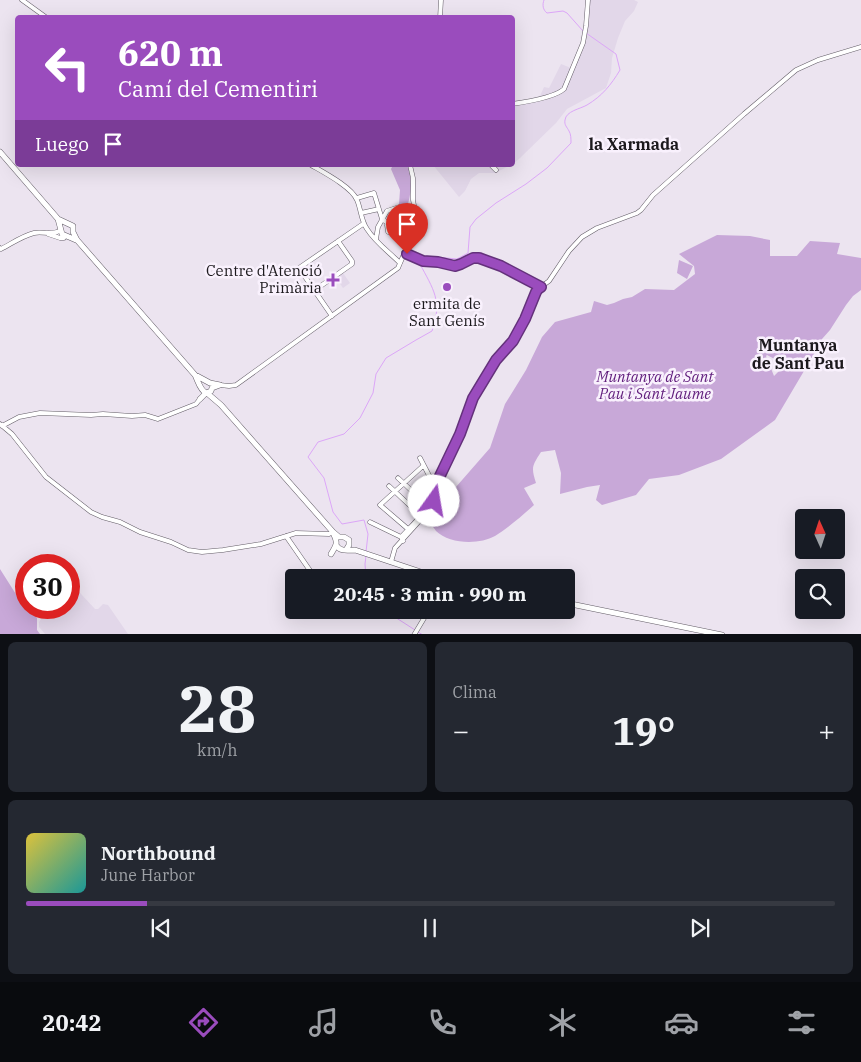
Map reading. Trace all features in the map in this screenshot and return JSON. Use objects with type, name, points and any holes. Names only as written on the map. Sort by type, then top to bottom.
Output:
[{"type":"main road","points":[[0,152],[58,219],[64,235],[76,240],[207,388],[332,532],[341,545],[412,569]]},
{"type":"main road","points":[[58,219],[73,226],[69,236]]},
{"type":"main road","points":[[61,229],[64,224],[68,223]]},
{"type":"main road","points":[[200,399],[207,388],[220,385]]},
{"type":"main road","points":[[575,605],[722,634]]},
{"type":"street","points":[[22,0],[43,15]]},
{"type":"street","points":[[440,15],[441,0]]},
{"type":"street","points":[[515,104],[558,94],[564,89],[583,43],[588,0]]},
{"type":"street","points":[[391,562],[395,548],[432,507],[437,494],[438,480],[460,434],[473,398],[496,360],[513,341],[525,319],[536,292],[550,281],[578,240],[597,228],[642,210],[653,195],[796,70],[818,60],[861,47]]},
{"type":"street","points":[[314,167],[346,187],[357,198],[363,224],[400,263]]},
{"type":"street","points":[[220,385],[236,385],[396,270],[415,228],[416,221],[410,167]]},
{"type":"street","points":[[493,167],[496,170]]},
{"type":"street","points":[[357,198],[374,193],[382,219],[389,224],[391,223],[394,229],[403,228],[408,242]]},
{"type":"street","points":[[376,239],[378,227],[387,211],[398,207]]},
{"type":"street","points":[[362,214],[379,209]]},
{"type":"street","points":[[332,316],[299,268],[363,224]]},
{"type":"street","points":[[0,248],[31,234],[57,232],[61,229]]},
{"type":"street","points":[[44,233],[60,238],[69,236]]},
{"type":"street","points":[[315,290],[352,264],[352,261],[338,241]]},
{"type":"street","points":[[404,252],[423,261],[455,266],[473,258],[479,258],[501,266],[541,287]]},
{"type":"street","points":[[200,399],[196,404],[158,419],[145,415],[40,413],[19,417],[1,425],[12,434],[46,477],[91,512],[188,550],[202,552],[262,544],[296,533],[329,534],[332,532]]},
{"type":"street","points":[[402,539],[428,506],[435,488],[420,458]]},
{"type":"street","points":[[408,529],[380,505],[423,466]]},
{"type":"street","points":[[398,478],[428,506]]},
{"type":"street","points":[[389,486],[421,516]]},
{"type":"street","points":[[370,522],[402,539]]},
{"type":"street","points":[[286,536],[309,569]]},
{"type":"street","points":[[416,632],[424,619]]},
{"type":"shaded area","points":[[587,0],[634,0],[638,2],[634,11],[625,21],[618,38],[606,88],[567,109],[556,123],[515,162],[515,101],[530,100],[540,96],[544,87],[549,88],[561,64],[571,68],[582,42]]},
{"type":"shaded area","points":[[435,167],[507,167],[495,173],[479,173],[471,179],[465,191],[459,197]]},
{"type":"shaded area","points":[[343,273],[350,283],[343,288],[336,278]]},
{"type":"shaded area","points":[[80,593],[95,609],[98,609],[103,604],[108,605],[128,634],[45,634],[39,627],[41,619],[80,619]]},
{"type":"green space","points":[[392,167],[408,167],[411,188],[406,210],[399,204],[400,190],[391,169]]},
{"type":"green space","name":"Muntanya de Sant Pau i Sant Jaume","points":[[717,235],[750,236],[770,240],[770,256],[797,256],[810,241],[840,243],[837,254],[861,258],[861,290],[853,296],[822,339],[820,347],[817,349],[775,420],[721,459],[679,475],[649,479],[636,495],[602,505],[596,500],[600,485],[560,494],[561,473],[555,450],[541,452],[533,467],[536,483],[524,488],[534,505],[510,525],[495,536],[473,542],[448,539],[436,531],[427,515],[442,502],[445,502],[490,448],[505,404],[526,370],[542,337],[555,322],[591,312],[594,301],[607,305],[632,297],[645,289],[674,290],[695,274],[694,266],[679,254]],"holes":[[[767,355],[784,364],[774,376],[766,356]]]},
{"type":"green space","points":[[679,260],[693,266],[687,279],[677,273]]},
{"type":"green space","points":[[0,569],[15,593],[15,619],[37,619],[37,630],[40,634],[0,634]]},
{"type":"waterway","points":[[544,0],[543,7],[547,13],[563,11],[583,31]]},
{"type":"waterway","points":[[366,552],[368,534],[364,520],[342,524],[333,512],[324,478],[308,457],[318,442],[344,434],[360,418],[373,393],[376,374],[386,358],[432,331],[437,311],[435,296],[420,264],[426,256],[457,259],[468,253],[470,227],[476,219],[547,168],[571,143],[570,134],[565,123],[568,114],[597,98],[606,90],[617,75],[620,70],[616,54],[586,33]]},
{"type":"waterway","points":[[365,569],[366,556]]},
{"type":"waterway","points":[[398,619],[415,630]]},
{"type":"place","name":"Centre d'Atenció Primària","points":[[333,280]]},
{"type":"place","name":"ermita de Sant Genís","points":[[447,287]]},
{"type":"district","name":"la Xarmada","points":[[634,144]]},
{"type":"district","name":"Muntanya de Sant Pau","points":[[798,354]]},
{"type":"route","points":[[407,254],[423,261],[455,266],[476,257],[501,266],[541,287],[536,292],[525,319],[513,341],[496,360],[473,398],[460,434],[438,480],[434,501]]}]
